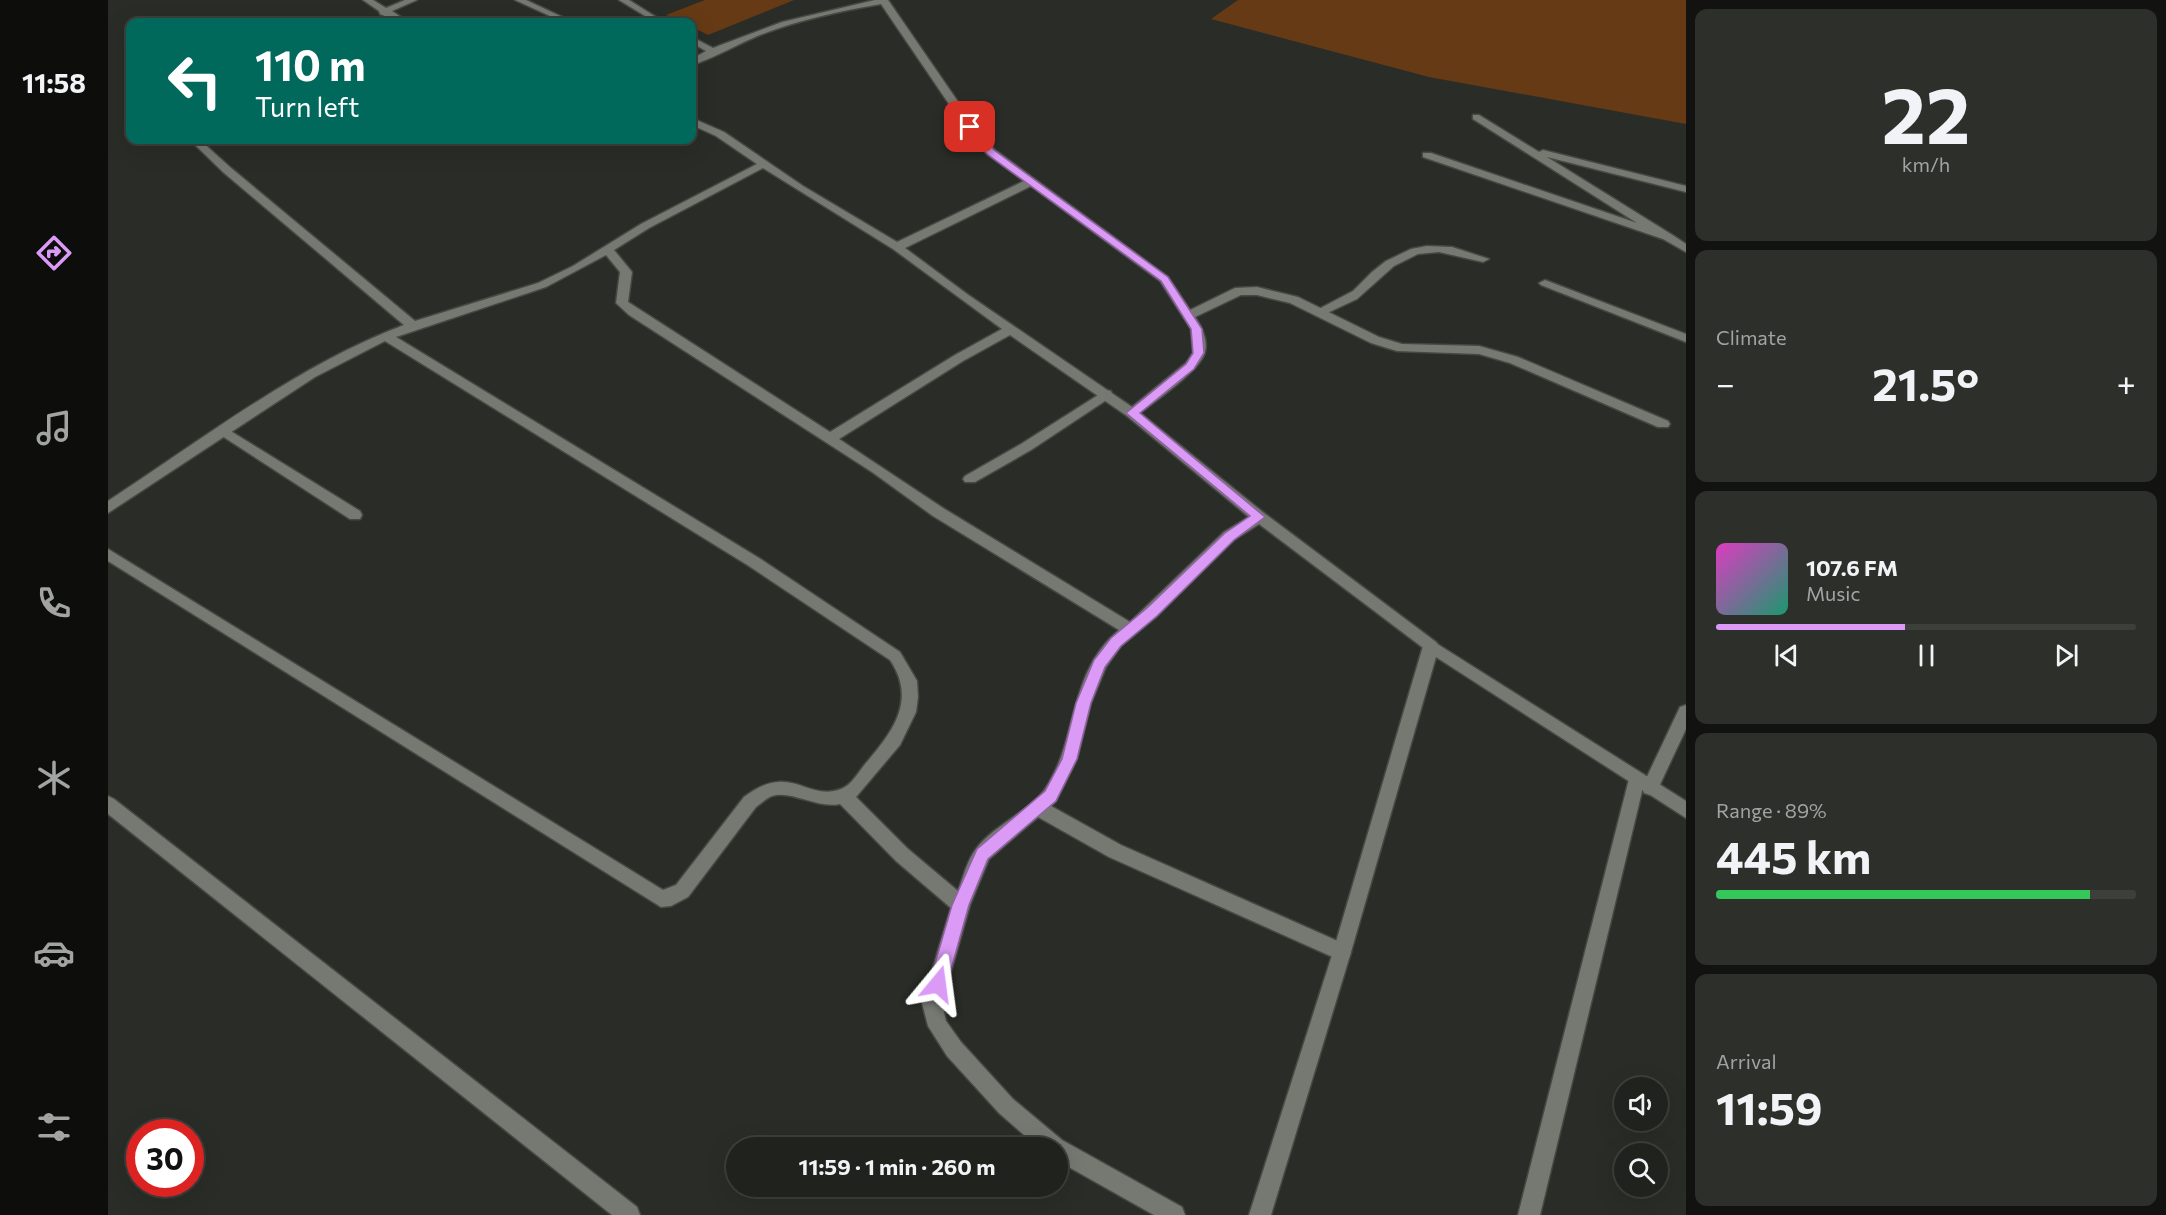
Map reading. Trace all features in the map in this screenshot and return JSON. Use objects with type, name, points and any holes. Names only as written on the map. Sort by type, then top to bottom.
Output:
[{"type":"street","points":[[367,0],[384,15],[393,18]]},
{"type":"street","points":[[384,15],[413,0]]},
{"type":"street","points":[[519,0],[560,18]]},
{"type":"street","points":[[623,0],[653,18]]},
{"type":"street","points":[[696,60],[712,51],[830,10],[884,1],[970,127],[991,152],[1164,279],[1197,329],[1199,353],[1190,366],[1132,413]]},
{"type":"street","points":[[696,42],[712,51]]},
{"type":"street","points":[[1476,117],[1686,249]]},
{"type":"street","points":[[696,123],[720,134],[799,188],[897,247],[963,297],[1132,413],[1259,517],[1431,646],[1686,810]]},
{"type":"street","points":[[199,144],[227,171],[413,326]]},
{"type":"street","points":[[1528,149],[1686,189]]},
{"type":"street","points":[[1427,156],[1670,238]]},
{"type":"street","points":[[108,508],[311,374],[366,344],[413,326],[542,285],[577,268],[645,226],[764,164]]},
{"type":"street","points":[[897,247],[1032,182]]},
{"type":"street","points":[[1319,312],[1357,294],[1374,275],[1412,251],[1432,248],[1451,249],[1483,259]]},
{"type":"street","points":[[608,250],[626,272],[622,303],[948,518],[1131,630]]},
{"type":"street","points":[[1545,283],[1686,338]]},
{"type":"street","points":[[1188,316],[1239,291],[1257,291],[1285,298],[1375,340],[1401,348],[1479,350],[1514,360],[1663,424]]},
{"type":"street","points":[[829,439],[959,358],[1012,329]]},
{"type":"street","points":[[108,554],[661,899],[671,898],[682,891],[750,802],[764,791],[776,788],[831,799],[844,797],[854,790],[902,728],[910,704],[908,680],[895,656],[754,562],[386,336]]},
{"type":"street","points":[[970,479],[1026,447],[1106,394]]},
{"type":"street","points":[[224,431],[355,515]]},
{"type":"street","points":[[1040,1137],[1006,1106],[954,1049],[938,1026],[932,1003],[961,905],[982,854],[1050,796],[1069,759],[1083,703],[1099,664],[1116,642],[1229,536],[1259,517]]},
{"type":"street","points":[[1260,1215],[1342,952],[1431,646]]},
{"type":"street","points":[[1529,1215],[1644,784],[1686,711]]},
{"type":"street","points":[[844,797],[903,855],[961,905]]},
{"type":"street","points":[[108,804],[629,1215]]},
{"type":"street","points":[[1037,807],[1115,852],[1342,952]]},
{"type":"street","points":[[1068,1156],[1087,1169],[1149,1199],[1174,1215]]},
{"type":"shaded area","points":[[705,0],[794,0],[708,35],[696,29],[696,18],[673,18],[666,15]]},
{"type":"shaded area","points":[[1238,0],[1686,0],[1686,124],[1429,77],[1211,19]]},
{"type":"route","points":[[938,984],[961,905],[982,854],[1050,796],[1069,759],[1083,703],[1099,664],[1116,642],[1152,612],[1229,536],[1259,517],[1132,413],[1190,366],[1199,353],[1197,329],[1164,279],[991,152],[970,127]]}]
